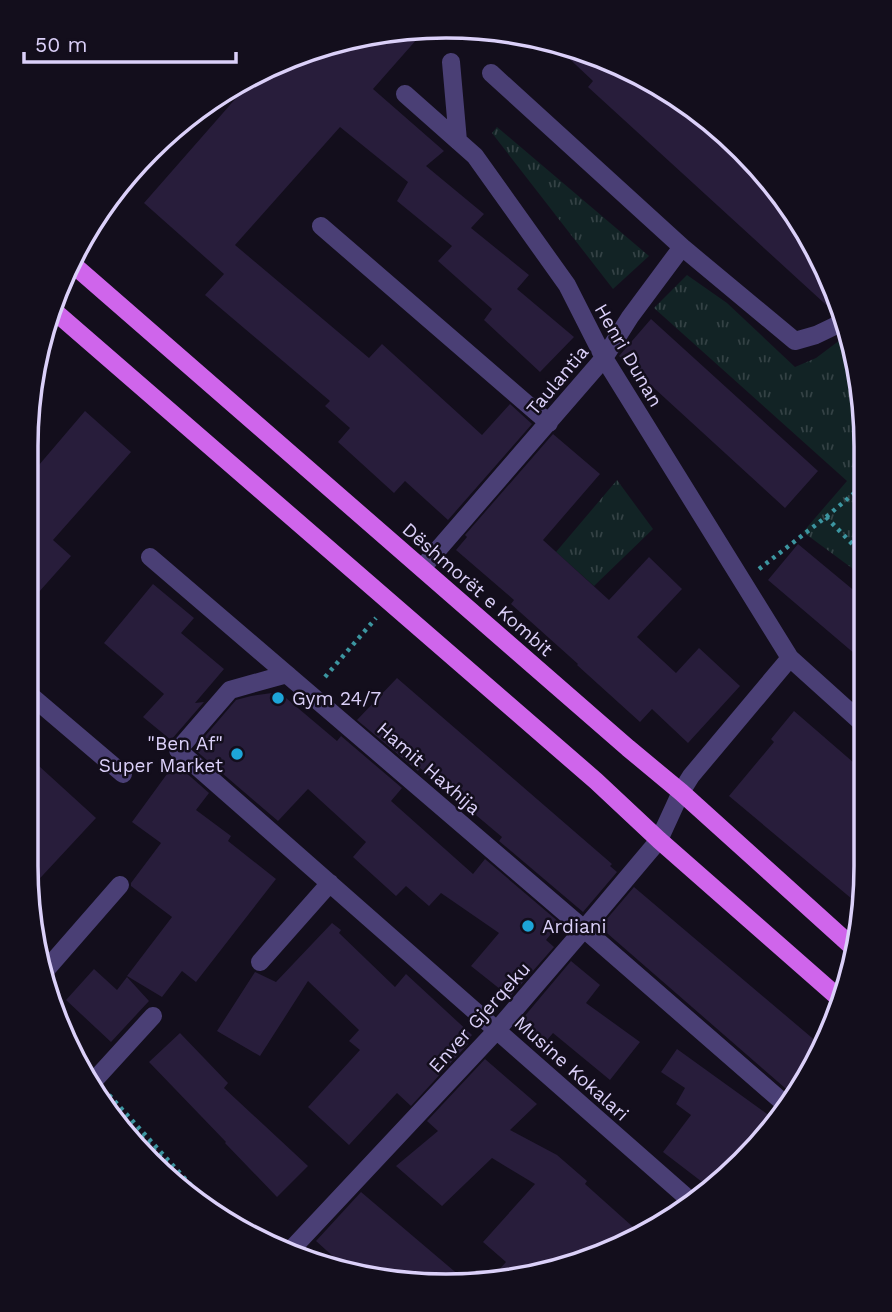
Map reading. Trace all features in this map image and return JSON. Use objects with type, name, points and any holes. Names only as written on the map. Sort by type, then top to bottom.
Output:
[{"type":"main road","name":"Dëshmorët e Kombit","points":[[79,270],[681,792],[847,942]]},
{"type":"main road","points":[[60,316],[596,781],[833,993]]},
{"type":"street","points":[[451,62],[458,141]]},
{"type":"street","points":[[491,73],[682,247],[795,341],[835,326]]},
{"type":"street","name":"Henri Dunan","points":[[405,94],[475,156],[567,285],[604,358],[790,658],[854,716]]},
{"type":"street","points":[[321,226],[549,423]]},
{"type":"street","name":"Taulantia","points":[[422,568],[604,358],[682,247]]},
{"type":"street","name":"Hamit Haxhija","points":[[149,557],[780,1099]]},
{"type":"street","name":"Enver Gjerqeku","points":[[296,1244],[498,1030],[659,840],[691,776],[790,658]]},
{"type":"street","name":"Musine Kokalari","points":[[287,674],[230,690],[178,750],[685,1196]]},
{"type":"street","points":[[38,702],[123,774]]},
{"type":"street","points":[[260,962],[330,883]]},
{"type":"street","points":[[51,965],[120,885]]},
{"type":"street","points":[[97,1076],[153,1016]]},
{"type":"path","points":[[742,582],[854,493]]},
{"type":"path","points":[[826,517],[854,546]]},
{"type":"path","points":[[310,694],[372,622],[392,603]]},
{"type":"path","points":[[135,1128],[173,1168]]},
{"type":"path","points":[[139,1133],[160,1156]]},
{"type":"green space","points":[[497,127],[649,256],[613,289],[492,133]]},
{"type":"green space","points":[[687,275],[727,303],[795,367],[816,358],[840,340],[853,419],[854,570],[803,532],[847,481],[654,308]]},
{"type":"green space","points":[[617,480],[653,529],[594,586],[556,552]]},
{"type":"building","points":[[417,39],[373,89],[444,151],[426,166],[484,214],[471,228],[529,275],[517,289],[574,337],[540,372],[484,320],[492,309],[438,261],[452,246],[397,201],[408,182],[340,127],[235,245],[369,358],[382,344],[482,435],[510,404],[532,424],[448,520],[405,481],[394,493],[338,442],[350,428],[325,406],[330,401],[205,295],[224,274],[144,203],[242,93],[290,70],[341,52]]},
{"type":"building","points":[[568,57],[650,93],[694,123],[734,158],[769,198],[799,242],[829,308],[588,87],[593,81]]},
{"type":"building","points":[[651,319],[818,471],[785,508],[619,356]]},
{"type":"building","points":[[85,411],[131,452],[53,540],[71,556],[38,593],[38,466]]},
{"type":"building","points":[[553,434],[600,474],[543,540],[609,600],[649,557],[682,589],[637,637],[676,673],[699,648],[740,686],[688,743],[652,709],[640,722],[511,604],[514,600],[456,550],[467,537],[465,535]]},
{"type":"building","points":[[798,544],[854,591],[854,653],[768,580]]},
{"type":"building","points":[[153,584],[194,618],[181,633],[224,669],[195,703],[204,702],[171,740],[143,717],[164,694],[104,643]]},
{"type":"building","points":[[397,678],[612,864],[610,866],[617,872],[583,912],[499,841],[502,837],[420,768],[418,771],[357,720]]},
{"type":"building","points":[[279,692],[337,741],[341,736],[402,788],[391,801],[473,874],[485,859],[560,923],[546,940],[554,947],[510,997],[471,966],[499,933],[441,893],[429,906],[406,886],[396,896],[353,857],[366,842],[308,789],[278,821],[194,749],[236,700]]},
{"type":"building","points":[[794,711],[854,763],[852,899],[729,796],[774,742],[771,739]]},
{"type":"building","points":[[175,763],[209,793],[196,810],[231,836],[228,841],[276,879],[196,982],[182,971],[162,997],[127,976],[172,917],[131,886],[161,843],[132,822]]},
{"type":"building","points":[[38,765],[96,818],[39,880]]},
{"type":"building","points":[[634,887],[814,1040],[787,1089],[600,927]]},
{"type":"building","points":[[332,923],[395,987],[406,974],[472,1035],[466,1042],[468,1044],[411,1106],[397,1093],[349,1145],[308,1107],[360,1050],[349,1041],[359,1030],[308,981],[260,1056],[217,1031],[255,972],[276,982]]},
{"type":"building","points":[[571,961],[600,985],[586,1003],[640,1042],[610,1080],[553,1033],[542,1046],[518,1024]]},
{"type":"building","points":[[94,969],[117,990],[127,977],[149,1001],[111,1042],[66,1000]]},
{"type":"building","points":[[180,1033],[228,1083],[224,1088],[308,1166],[277,1197],[149,1062]]},
{"type":"building","points":[[677,1049],[768,1115],[734,1154],[702,1182],[663,1152],[691,1115],[676,1104],[685,1088],[661,1072]]},
{"type":"building","points":[[485,1059],[537,1104],[510,1130],[557,1155],[633,1227],[577,1252],[499,1270],[506,1262],[483,1242],[535,1184],[492,1158],[442,1206],[396,1166],[438,1131],[427,1121]]},
{"type":"building","points":[[361,1192],[457,1274],[393,1270],[341,1260],[335,1258],[316,1241]]},
{"type":"place","name":"Gym 24/7","points":[[278,698]]},
{"type":"place","name":"\"Ben Af\" Super Market","points":[[237,754]]},
{"type":"place","name":"Ardiani","points":[[528,926]]}]
